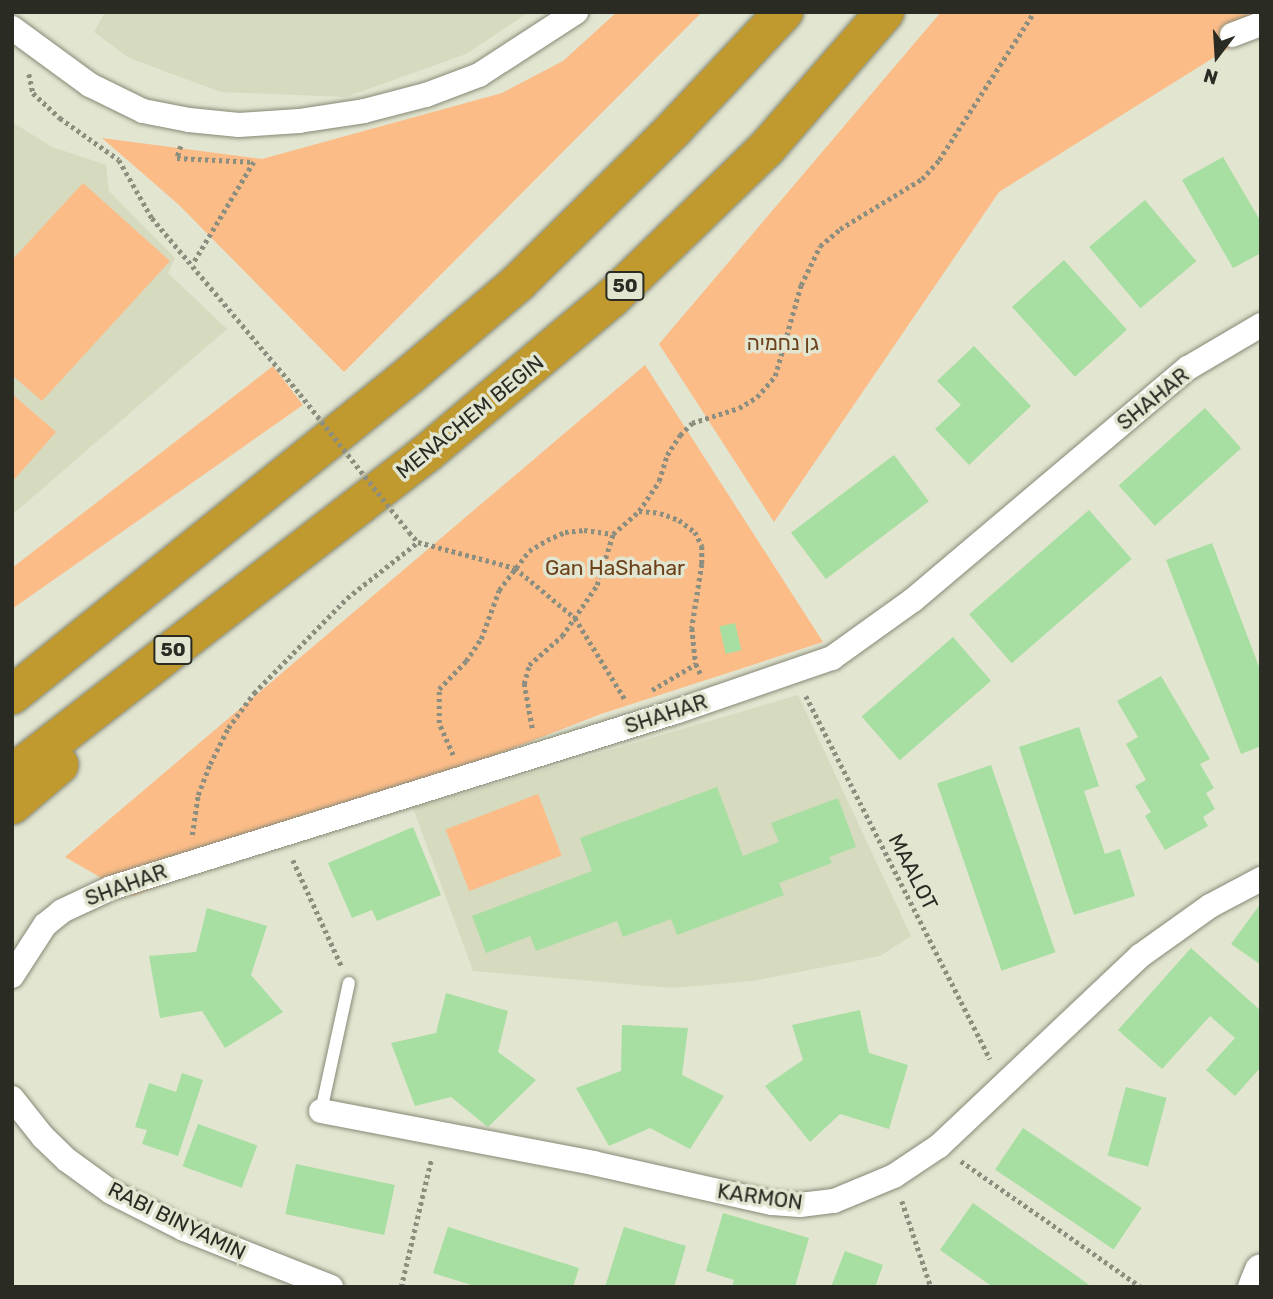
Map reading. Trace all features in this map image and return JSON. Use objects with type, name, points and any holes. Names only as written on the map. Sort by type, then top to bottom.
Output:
[{"type":"highway","points":[[12,695],[245,508],[518,283],[673,131],[784,12]]},
{"type":"highway","name":"MENACHEM BEGIN","points":[[12,774],[485,407],[612,298],[766,149],[885,12]]},
{"type":"highway","points":[[12,669],[245,508]]},
{"type":"highway","points":[[12,805],[333,527]]},
{"type":"street","points":[[12,28],[90,85],[143,111],[189,120],[239,125],[299,121],[363,111],[426,95],[479,75],[576,12]]},
{"type":"street","points":[[1232,35],[1261,24]]},
{"type":"street","name":"SHAHAR","points":[[12,976],[36,935],[62,911],[111,888],[539,755],[795,673],[832,658],[878,628],[1188,369],[1261,325]]},
{"type":"street","name":"KARMON","points":[[321,1111],[438,1136],[593,1163],[772,1203],[800,1205],[834,1201],[894,1176],[939,1146],[1140,956],[1210,906],[1261,879]]},
{"type":"street","name":"RABI BINYAMIN","points":[[12,1098],[43,1137],[67,1160],[111,1192],[184,1229],[331,1287]]},
{"type":"street","points":[[1254,1287],[1261,1270]]},
{"type":"lane","points":[[321,1111],[349,984]]},
{"type":"path","points":[[539,755],[525,703],[524,684],[529,665],[562,636],[597,585],[613,534],[639,511],[659,481],[667,455],[680,435],[692,424],[739,408],[757,397],[775,376],[801,285],[820,246],[840,229],[922,179],[939,160],[1034,12]]},
{"type":"path","points":[[47,51],[28,76],[33,93],[60,118],[119,160],[152,218],[300,394],[409,532],[418,542],[515,568],[575,618],[639,723]]},
{"type":"path","points":[[189,120],[177,158],[254,162],[193,264]]},
{"type":"path","points":[[639,511],[660,513],[679,520],[695,532],[702,546],[702,565],[692,628],[696,664],[713,699]]},
{"type":"path","points":[[463,778],[439,723],[439,689],[466,661],[481,639],[499,590],[529,551],[565,532],[584,530],[613,534]]},
{"type":"path","points":[[193,862],[191,840],[198,795],[228,727],[254,693],[347,598],[418,542]]},
{"type":"path","name":"MAALOT","points":[[795,673],[1004,1086]]},
{"type":"path","points":[[282,835],[349,984]]},
{"type":"path","points":[[401,1287],[438,1136]]},
{"type":"path","points":[[939,1146],[1141,1287]]},
{"type":"path","points":[[894,1176],[931,1287]]},
{"type":"shaded area","points":[[105,12],[529,12],[466,54],[346,97],[221,92],[129,58],[94,32]]},
{"type":"shaded area","points":[[12,122],[52,147],[106,165],[109,191],[175,258],[168,273],[227,329],[12,515]]},
{"type":"shaded area","points":[[798,695],[911,936],[880,956],[753,981],[672,988],[473,971],[413,808]]},
{"type":"green space","points":[[617,12],[702,12],[344,372],[179,205],[102,138],[262,159],[502,93],[563,61]]},
{"type":"green space","name":"גן נחמיה","points":[[941,12],[1261,12],[1261,28],[999,192],[774,522],[659,344]]},
{"type":"green space","points":[[83,183],[170,261],[42,401],[12,375],[12,260]]},
{"type":"green space","name":"Gan HaShahar","points":[[645,365],[823,642],[601,714],[133,896],[65,857]]},
{"type":"green space","points":[[273,366],[303,405],[12,609],[12,568]]},
{"type":"green space","points":[[12,394],[56,432],[12,482]]},
{"type":"green space","points":[[538,794],[562,856],[469,891],[446,829]]},
{"type":"building","points":[[1223,157],[1261,222],[1261,253],[1233,268],[1182,180]]},
{"type":"building","points":[[1145,200],[1196,261],[1141,308],[1089,247]]},
{"type":"building","points":[[1064,260],[1127,330],[1075,377],[1012,307]]},
{"type":"building","points":[[974,346],[1031,406],[969,465],[935,429],[961,405],[937,381]]},
{"type":"building","points":[[1205,408],[1241,448],[1155,526],[1119,486]]},
{"type":"building","points":[[894,455],[929,501],[826,579],[791,533]]},
{"type":"building","points":[[1089,510],[1132,559],[1012,663],[969,614]]},
{"type":"building","points":[[1212,543],[1261,672],[1261,746],[1241,754],[1166,560]]},
{"type":"building","points":[[735,623],[741,650],[726,654],[719,627]]},
{"type":"building","points":[[953,637],[991,681],[900,760],[862,716]]},
{"type":"building","points":[[1161,676],[1210,759],[1200,764],[1214,788],[1206,793],[1215,809],[1203,817],[1208,826],[1165,850],[1145,816],[1151,812],[1135,786],[1146,780],[1126,744],[1138,737],[1117,701]]},
{"type":"building","points":[[1079,727],[1099,786],[1084,791],[1105,854],[1120,849],[1135,896],[1074,915],[1019,747]]},
{"type":"building","points":[[991,765],[1055,952],[1002,971],[937,784]]},
{"type":"building","points":[[717,787],[743,856],[779,842],[771,823],[838,798],[856,847],[829,857],[832,863],[779,883],[784,895],[677,935],[671,919],[623,937],[617,921],[536,951],[530,936],[486,953],[472,916],[592,871],[580,838]]},
{"type":"building","points":[[413,827],[441,895],[377,921],[372,910],[352,918],[328,863]]},
{"type":"building","points":[[1261,903],[1261,965],[1231,944]]},
{"type":"building","points":[[207,908],[267,926],[251,975],[283,1012],[225,1048],[202,1011],[160,1018],[149,956],[196,952]]},
{"type":"building","points":[[1191,948],[1261,1011],[1261,1067],[1235,1096],[1206,1070],[1235,1038],[1210,1016],[1162,1069],[1118,1030]]},
{"type":"building","points":[[446,993],[508,1011],[498,1052],[536,1080],[488,1127],[451,1097],[415,1106],[391,1043],[436,1033]]},
{"type":"building","points":[[860,1010],[869,1053],[908,1065],[889,1129],[840,1114],[810,1142],[765,1086],[803,1060],[792,1025]]},
{"type":"building","points":[[622,1025],[688,1028],[682,1075],[724,1096],[690,1149],[650,1128],[609,1146],[576,1088],[621,1071]]},
{"type":"building","points":[[182,1073],[203,1080],[178,1156],[142,1144],[147,1130],[135,1127],[149,1083],[176,1092]]},
{"type":"building","points":[[1126,1087],[1167,1098],[1148,1166],[1108,1156]]},
{"type":"building","points":[[198,1124],[257,1146],[242,1188],[183,1166]]},
{"type":"building","points":[[1023,1128],[1142,1208],[1114,1249],[995,1169]]},
{"type":"building","points":[[296,1164],[395,1185],[384,1235],[285,1214]]},
{"type":"building","points":[[973,1203],[1092,1287],[993,1287],[940,1250]]},
{"type":"building","points":[[723,1213],[809,1238],[795,1287],[732,1287],[734,1280],[706,1271]]},
{"type":"building","points":[[448,1227],[579,1268],[573,1287],[478,1287],[433,1273]]},
{"type":"building","points":[[624,1227],[686,1246],[674,1287],[605,1287]]},
{"type":"building","points":[[845,1251],[883,1265],[875,1287],[831,1287]]}]
